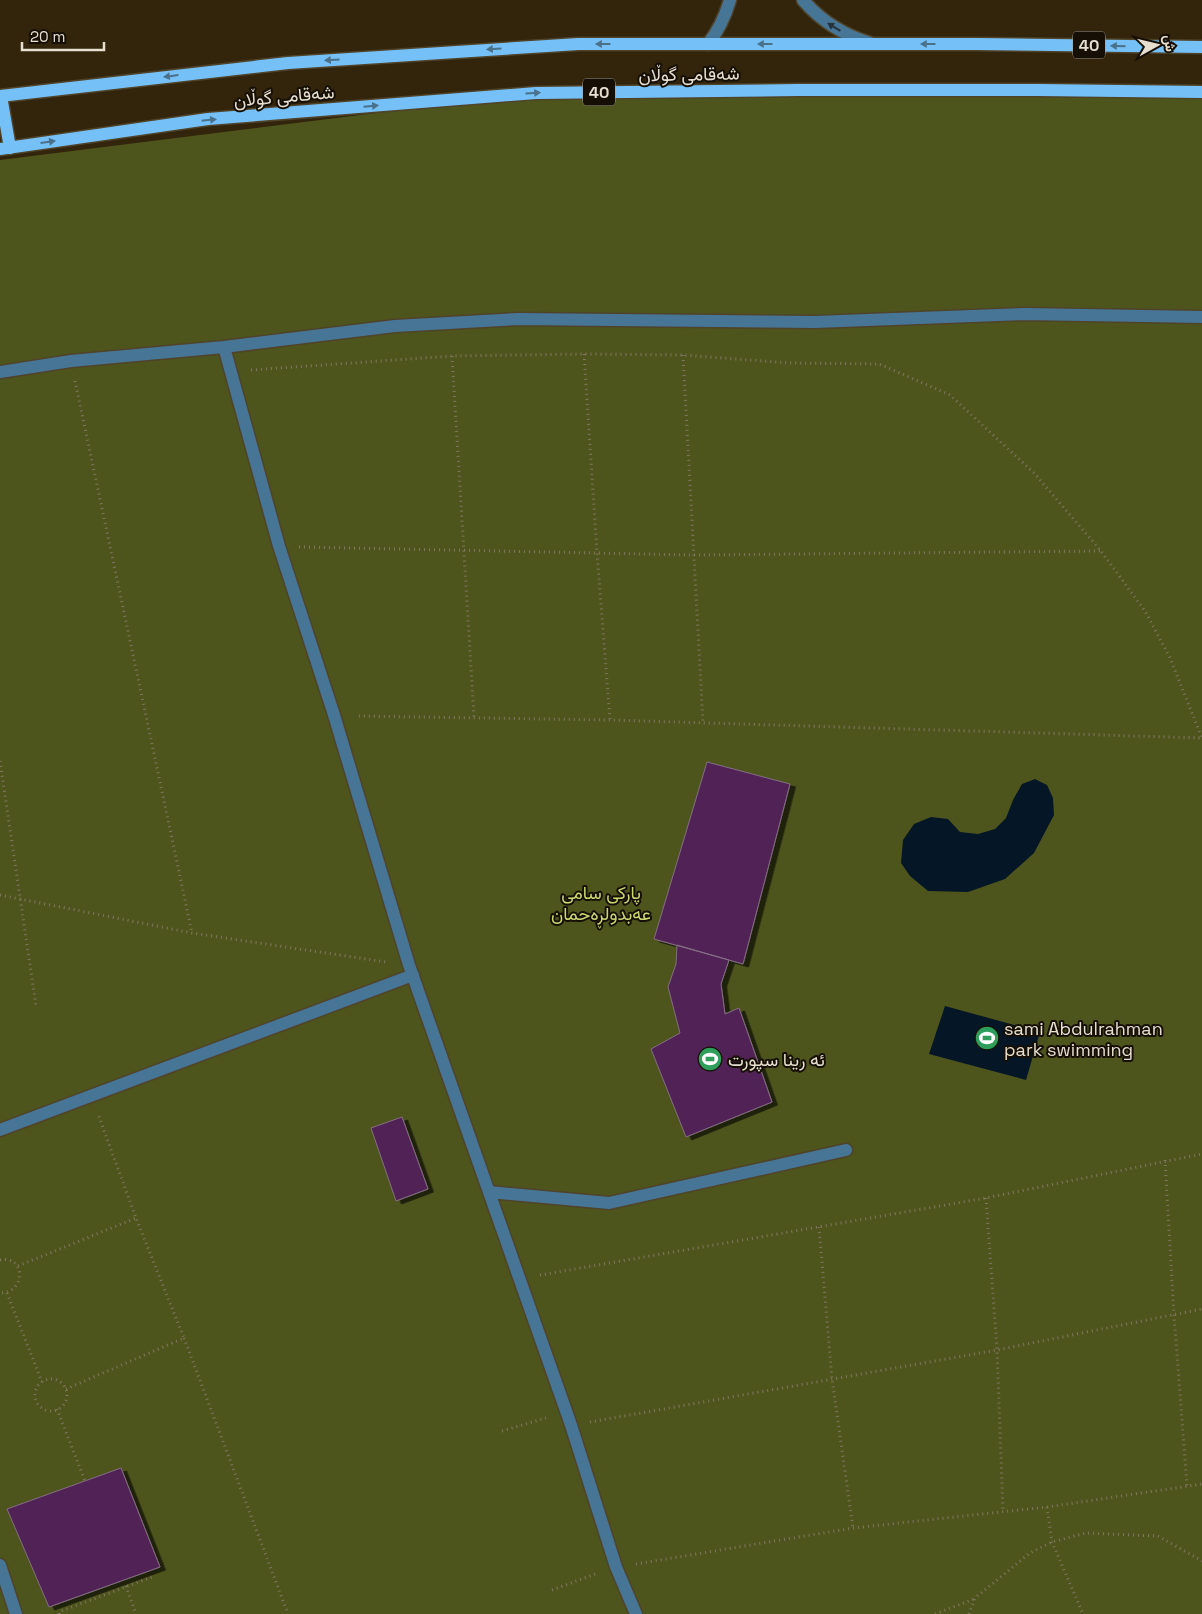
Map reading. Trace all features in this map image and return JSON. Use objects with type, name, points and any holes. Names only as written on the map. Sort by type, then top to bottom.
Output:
[{"type":"main road","name":"شەقامی گوڵان","points":[[0,96],[298,62],[578,44],[976,44],[1202,47]]},
{"type":"main road","name":"شەقامی گوڵان","points":[[5,149],[208,120],[536,93],[798,90],[1202,92]]},
{"type":"main road","points":[[0,96],[5,149]]},
{"type":"street","points":[[708,44],[719,30],[730,0]]},
{"type":"street","points":[[803,0],[830,26],[873,44]]},
{"type":"street","points":[[0,372],[71,361],[224,347],[395,326],[518,319],[806,322],[1025,314],[1202,317]]},
{"type":"street","points":[[224,347],[279,546],[334,716],[411,970],[571,1425],[616,1567],[636,1614]]},
{"type":"street","points":[[0,1130],[92,1096],[411,970]]},
{"type":"street","points":[[489,1192],[609,1202],[846,1150]]},
{"type":"street","points":[[0,1565],[16,1614]]},
{"type":"path","points":[[231,372],[452,356],[584,354],[684,355],[788,363],[879,364],[950,395],[1034,473],[1101,551],[1145,611],[1170,658],[1202,739],[610,720],[334,716]]},
{"type":"path","points":[[584,354],[610,720]]},
{"type":"path","points":[[684,355],[703,723]]},
{"type":"path","points":[[452,356],[474,718]]},
{"type":"path","points":[[71,361],[192,933]]},
{"type":"path","points":[[279,546],[694,555],[1101,551]]},
{"type":"path","points":[[0,761],[36,1006]]},
{"type":"path","points":[[0,895],[192,933],[411,970]]},
{"type":"path","points":[[92,1096],[136,1218],[184,1338],[288,1614]]},
{"type":"path","points":[[519,1278],[986,1198],[1165,1160],[1202,1154]]},
{"type":"path","points":[[1165,1160],[1187,1486]]},
{"type":"path","points":[[986,1198],[997,1350],[1003,1512]]},
{"type":"path","points":[[18,1266],[136,1218]]},
{"type":"path","points":[[819,1227],[832,1379],[853,1528]]},
{"type":"path","points":[[0,1260],[10,1260],[18,1266],[20,1274],[19,1281],[15,1287],[7,1293],[0,1293]]},
{"type":"path","points":[[7,1293],[42,1382]]},
{"type":"path","points":[[571,1425],[997,1350],[1202,1309]]},
{"type":"path","points":[[66,1389],[184,1338]]},
{"type":"path","points":[[46,1379],[56,1379],[66,1389],[66,1400],[57,1409],[44,1409],[36,1401],[36,1390],[46,1379]]},
{"type":"path","points":[[57,1409],[85,1481]]},
{"type":"path","points":[[502,1431],[566,1412]]},
{"type":"path","points":[[552,1590],[616,1567],[853,1528],[1047,1507],[1202,1484]]},
{"type":"path","points":[[1047,1507],[1052,1542],[1083,1614]]},
{"type":"path","points":[[935,1614],[975,1598],[1030,1553],[1052,1542],[1086,1533],[1158,1536],[1202,1561]]},
{"type":"path","points":[[59,1614],[59,1612],[152,1577]]},
{"type":"path","points":[[126,1586],[136,1614]]},
{"type":"path","points":[[969,1614],[975,1598]]},
{"type":"green space","name":"پارکی سامی عەبدولڕەحمان","points":[[536,93],[1202,93],[1202,1614],[0,1614],[0,160]]},
{"type":"water","points":[[1035,779],[1047,785],[1053,798],[1054,815],[1034,853],[1005,879],[968,892],[928,891],[910,876],[901,863],[903,840],[914,824],[931,817],[948,819],[960,832],[978,834],[995,829],[1006,818],[1022,784]]},
{"type":"water","points":[[945,1006],[1040,1032],[1026,1080],[929,1054]]},
{"type":"building","points":[[707,762],[790,784],[743,964],[654,939]]},
{"type":"building","points":[[677,945],[729,960],[721,984],[725,1014],[739,1008],[772,1102],[686,1137],[651,1049],[680,1033],[668,987],[676,964]]},
{"type":"building","points":[[402,1117],[428,1189],[396,1201],[371,1128]]},
{"type":"building","points":[[121,1468],[160,1567],[49,1607],[7,1509]]},
{"type":"place","name":"sami Abdulrahman park swimming","points":[[987,1038]]},
{"type":"place","name":"ئه رينا سپورت","points":[[710,1059]]}]
